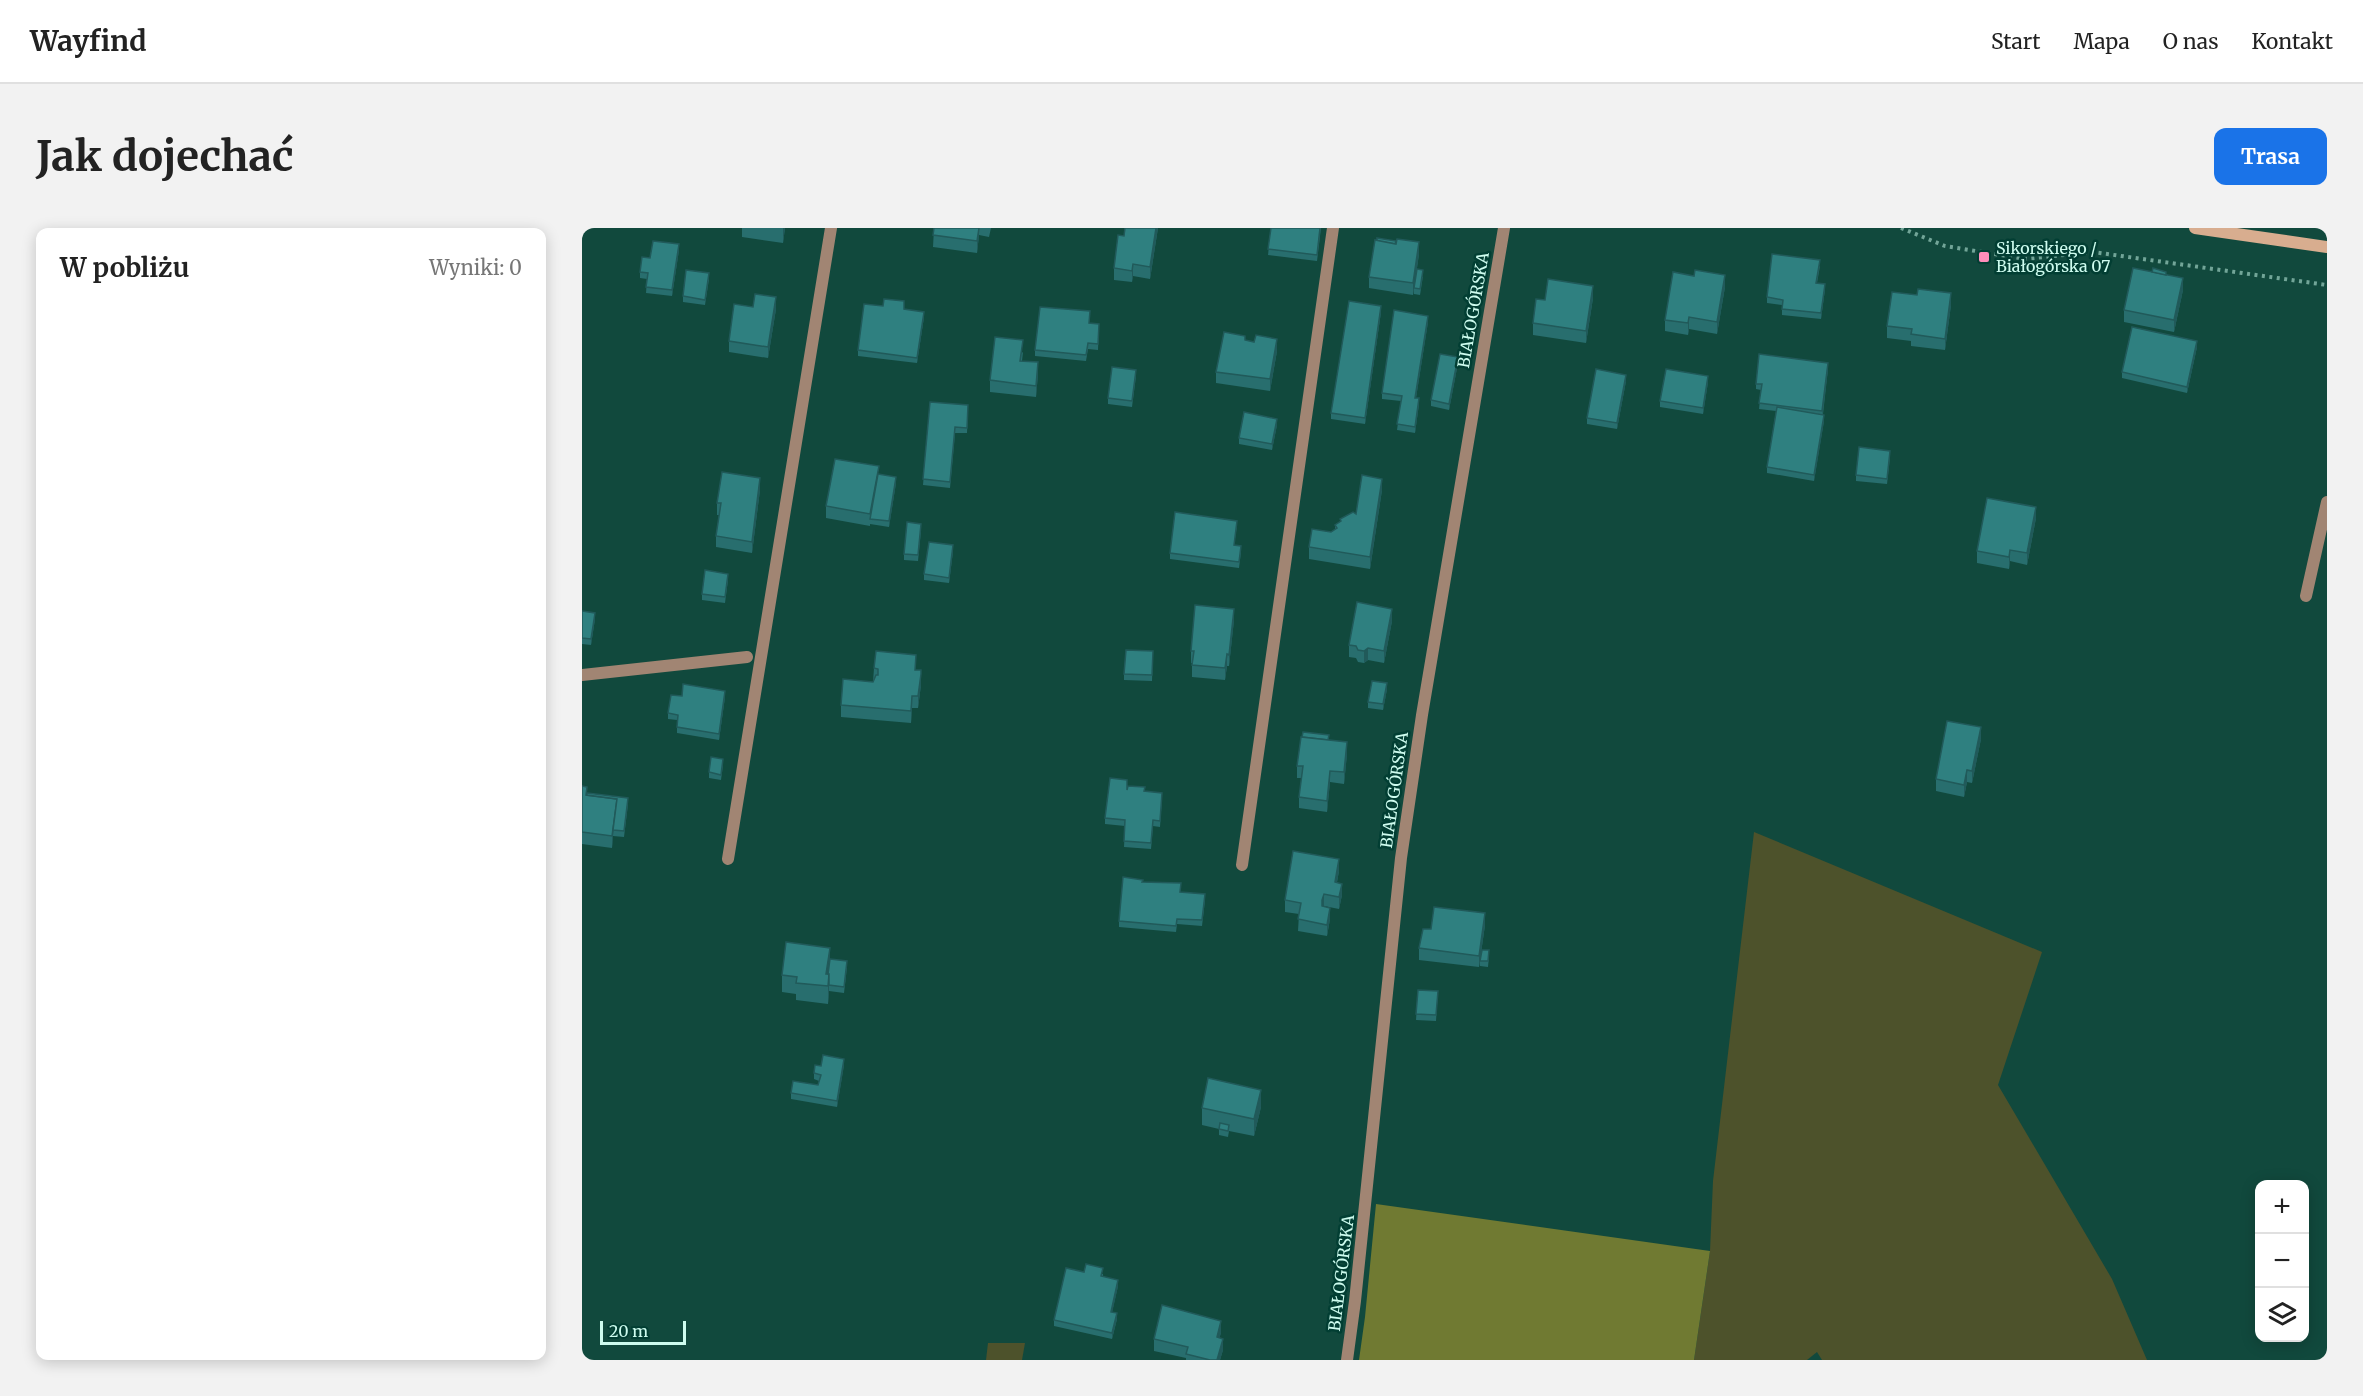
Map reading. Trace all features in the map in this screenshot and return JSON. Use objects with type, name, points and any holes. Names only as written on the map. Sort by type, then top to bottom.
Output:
[{"type":"main road","points":[[2195,228],[2327,247]]},
{"type":"street","points":[[728,858],[831,228]]},
{"type":"street","points":[[1242,865],[1333,228]]},
{"type":"street","name":"BIAŁOGÓRSKA","points":[[1347,1360],[1401,858],[1422,715],[1504,228]]},
{"type":"street","points":[[2306,596],[2327,502]]},
{"type":"street","points":[[582,675],[747,657]]},
{"type":"path","points":[[1901,228],[1945,246],[2025,259],[2092,252],[2327,285]]},
{"type":"green space","points":[[1754,832],[2042,952],[1998,1085],[2112,1279],[2147,1360],[1822,1360],[1817,1352],[1807,1360],[1694,1360],[1710,1251],[1713,1181]]},
{"type":"green space","points":[[1376,1204],[1710,1251],[1694,1360],[1359,1360]]},
{"type":"green space","points":[[988,1343],[1025,1343],[1022,1360],[986,1360]]},
{"type":"building","points":[[934,228],[979,228],[977,241],[933,235]]},
{"type":"building","points":[[1125,228],[1156,228],[1150,267],[1133,264],[1132,271],[1114,268],[1118,235],[1124,236]]},
{"type":"building","points":[[1271,228],[1320,228],[1317,255],[1268,249]]},
{"type":"building","points":[[1377,238],[1396,241],[1395,244],[1377,241]]},
{"type":"building","points":[[1397,239],[1419,242],[1413,283],[1369,277],[1375,240],[1396,244]]},
{"type":"building","points":[[653,241],[679,244],[672,290],[646,287],[648,273],[640,272],[642,257],[650,258]]},
{"type":"building","points":[[1772,254],[1820,260],[1816,283],[1825,284],[1821,313],[1782,309],[1783,300],[1767,297]]},
{"type":"building","points":[[2133,268],[2183,278],[2174,320],[2124,310]]},
{"type":"building","points":[[2153,268],[2166,272],[2166,275],[2152,272]]},
{"type":"building","points":[[1417,269],[1423,270],[1420,289],[1414,288]]},
{"type":"building","points":[[686,270],[709,273],[705,300],[683,296]]},
{"type":"building","points":[[1695,270],[1725,275],[1717,322],[1689,317],[1688,323],[1665,320],[1673,272],[1694,276]]},
{"type":"building","points":[[1548,279],[1593,286],[1586,331],[1533,323],[1536,299],[1545,300]]},
{"type":"building","points":[[1918,289],[1951,293],[1945,339],[1911,334],[1912,329],[1887,326],[1892,292],[1917,295]]},
{"type":"building","points":[[755,294],[776,297],[768,347],[729,341],[734,304],[753,307]]},
{"type":"building","points":[[884,299],[904,301],[904,309],[924,312],[917,358],[858,350],[864,304],[883,306]]},
{"type":"building","points":[[1349,301],[1381,306],[1365,418],[1331,413]]},
{"type":"building","points":[[1040,307],[1090,311],[1089,323],[1099,324],[1098,344],[1088,343],[1086,355],[1035,350]]},
{"type":"building","points":[[1394,310],[1428,316],[1415,398],[1419,398],[1415,427],[1397,424],[1402,396],[1382,393]]},
{"type":"building","points":[[2132,327],[2197,341],[2187,387],[2122,372]]},
{"type":"building","points":[[1224,332],[1245,336],[1245,340],[1254,342],[1256,335],[1277,339],[1270,379],[1216,372]]},
{"type":"building","points":[[995,337],[1023,340],[1020,361],[1038,362],[1036,386],[990,380]]},
{"type":"building","points":[[1440,354],[1458,357],[1449,404],[1431,400]]},
{"type":"building","points":[[1759,354],[1828,363],[1822,411],[1759,403],[1762,384],[1756,384]]},
{"type":"building","points":[[1112,367],[1136,370],[1132,401],[1108,398]]},
{"type":"building","points":[[1596,369],[1626,375],[1617,423],[1587,418]]},
{"type":"building","points":[[1666,369],[1708,376],[1703,408],[1660,401]]},
{"type":"building","points":[[930,402],[968,405],[967,428],[955,427],[950,482],[923,479]]},
{"type":"building","points":[[1777,407],[1824,415],[1814,475],[1767,467]]},
{"type":"building","points":[[1244,412],[1277,419],[1272,444],[1239,438]]},
{"type":"building","points":[[1859,447],[1890,451],[1887,479],[1856,475]]},
{"type":"building","points":[[835,459],[879,466],[870,514],[826,506]]},
{"type":"building","points":[[722,472],[760,478],[752,542],[716,536],[721,503],[717,503]]},
{"type":"building","points":[[878,474],[896,477],[889,521],[870,519]]},
{"type":"building","points":[[1362,475],[1382,479],[1370,557],[1309,547],[1312,529],[1331,532],[1337,528],[1335,525],[1341,521],[1340,519],[1353,512],[1356,514]]},
{"type":"building","points":[[1987,498],[2036,507],[2027,553],[2010,550],[2009,557],[1977,551]]},
{"type":"building","points":[[1175,512],[1237,521],[1234,545],[1241,546],[1239,562],[1170,553]]},
{"type":"building","points":[[907,522],[921,524],[918,555],[904,554]]},
{"type":"building","points":[[929,542],[953,545],[949,578],[924,574]]},
{"type":"building","points":[[705,570],[728,574],[725,597],[702,594]]},
{"type":"building","points":[[1357,602],[1392,609],[1384,651],[1368,648],[1364,651],[1358,650],[1356,646],[1349,645]]},
{"type":"building","points":[[1195,605],[1234,609],[1229,655],[1227,654],[1225,668],[1192,665]]},
{"type":"building","points":[[582,611],[595,613],[591,639],[582,638]]},
{"type":"building","points":[[1126,650],[1153,651],[1152,675],[1124,674]]},
{"type":"building","points":[[876,651],[916,655],[915,670],[921,670],[921,674],[918,696],[912,696],[911,711],[841,705],[843,679],[873,682],[878,675],[878,669],[874,668]]},
{"type":"building","points":[[1372,681],[1387,683],[1383,704],[1368,702]]},
{"type":"building","points":[[683,684],[725,691],[719,734],[677,727],[678,715],[668,713],[671,695],[682,696]]},
{"type":"building","points":[[1947,721],[1981,727],[1972,771],[1967,770],[1964,785],[1936,779]]},
{"type":"building","points":[[1303,732],[1329,735],[1328,740],[1302,737]]},
{"type":"building","points":[[1301,737],[1347,742],[1344,772],[1330,771],[1327,801],[1299,797],[1303,766],[1297,766]]},
{"type":"building","points":[[711,757],[723,759],[721,775],[709,772]]},
{"type":"building","points":[[1110,778],[1127,780],[1127,790],[1128,786],[1145,787],[1144,791],[1162,793],[1160,821],[1153,820],[1151,843],[1124,841],[1125,820],[1105,818]]},
{"type":"building","points":[[582,786],[587,787],[586,795],[617,799],[612,836],[582,832]]},
{"type":"building","points":[[587,793],[628,798],[624,831],[613,830],[617,799],[587,795]]},
{"type":"building","points":[[1293,851],[1339,859],[1335,882],[1342,884],[1339,897],[1324,894],[1322,900],[1322,906],[1330,908],[1327,925],[1298,919],[1301,903],[1285,900]]},
{"type":"building","points":[[1123,877],[1143,880],[1142,882],[1181,883],[1180,892],[1205,894],[1202,920],[1177,919],[1176,926],[1119,921]]},
{"type":"building","points":[[1434,907],[1485,913],[1479,956],[1419,948],[1423,929],[1431,929]]},
{"type":"building","points":[[786,942],[830,948],[826,974],[829,974],[828,986],[796,983],[797,977],[782,975]]},
{"type":"building","points":[[1482,950],[1489,950],[1488,961],[1480,961]]},
{"type":"building","points":[[830,959],[847,961],[844,987],[829,985]]},
{"type":"building","points":[[1418,990],[1438,991],[1436,1015],[1416,1014]]},
{"type":"building","points":[[823,1055],[844,1059],[837,1101],[791,1093],[793,1081],[818,1085],[821,1075],[814,1073],[815,1065],[821,1066]]},
{"type":"building","points":[[1208,1078],[1261,1090],[1254,1119],[1202,1108]]},
{"type":"building","points":[[1220,1123],[1229,1125],[1228,1131],[1219,1129]]},
{"type":"building","points":[[1086,1264],[1103,1268],[1101,1276],[1118,1280],[1111,1312],[1117,1313],[1112,1333],[1054,1320],[1066,1268],[1084,1272]]},
{"type":"building","points":[[1162,1305],[1221,1321],[1217,1337],[1223,1339],[1217,1360],[1186,1354],[1188,1347],[1154,1339]]},
{"type":"place","name":"Sikorskiego / Białogórska 07","points":[[1984,257]]}]
